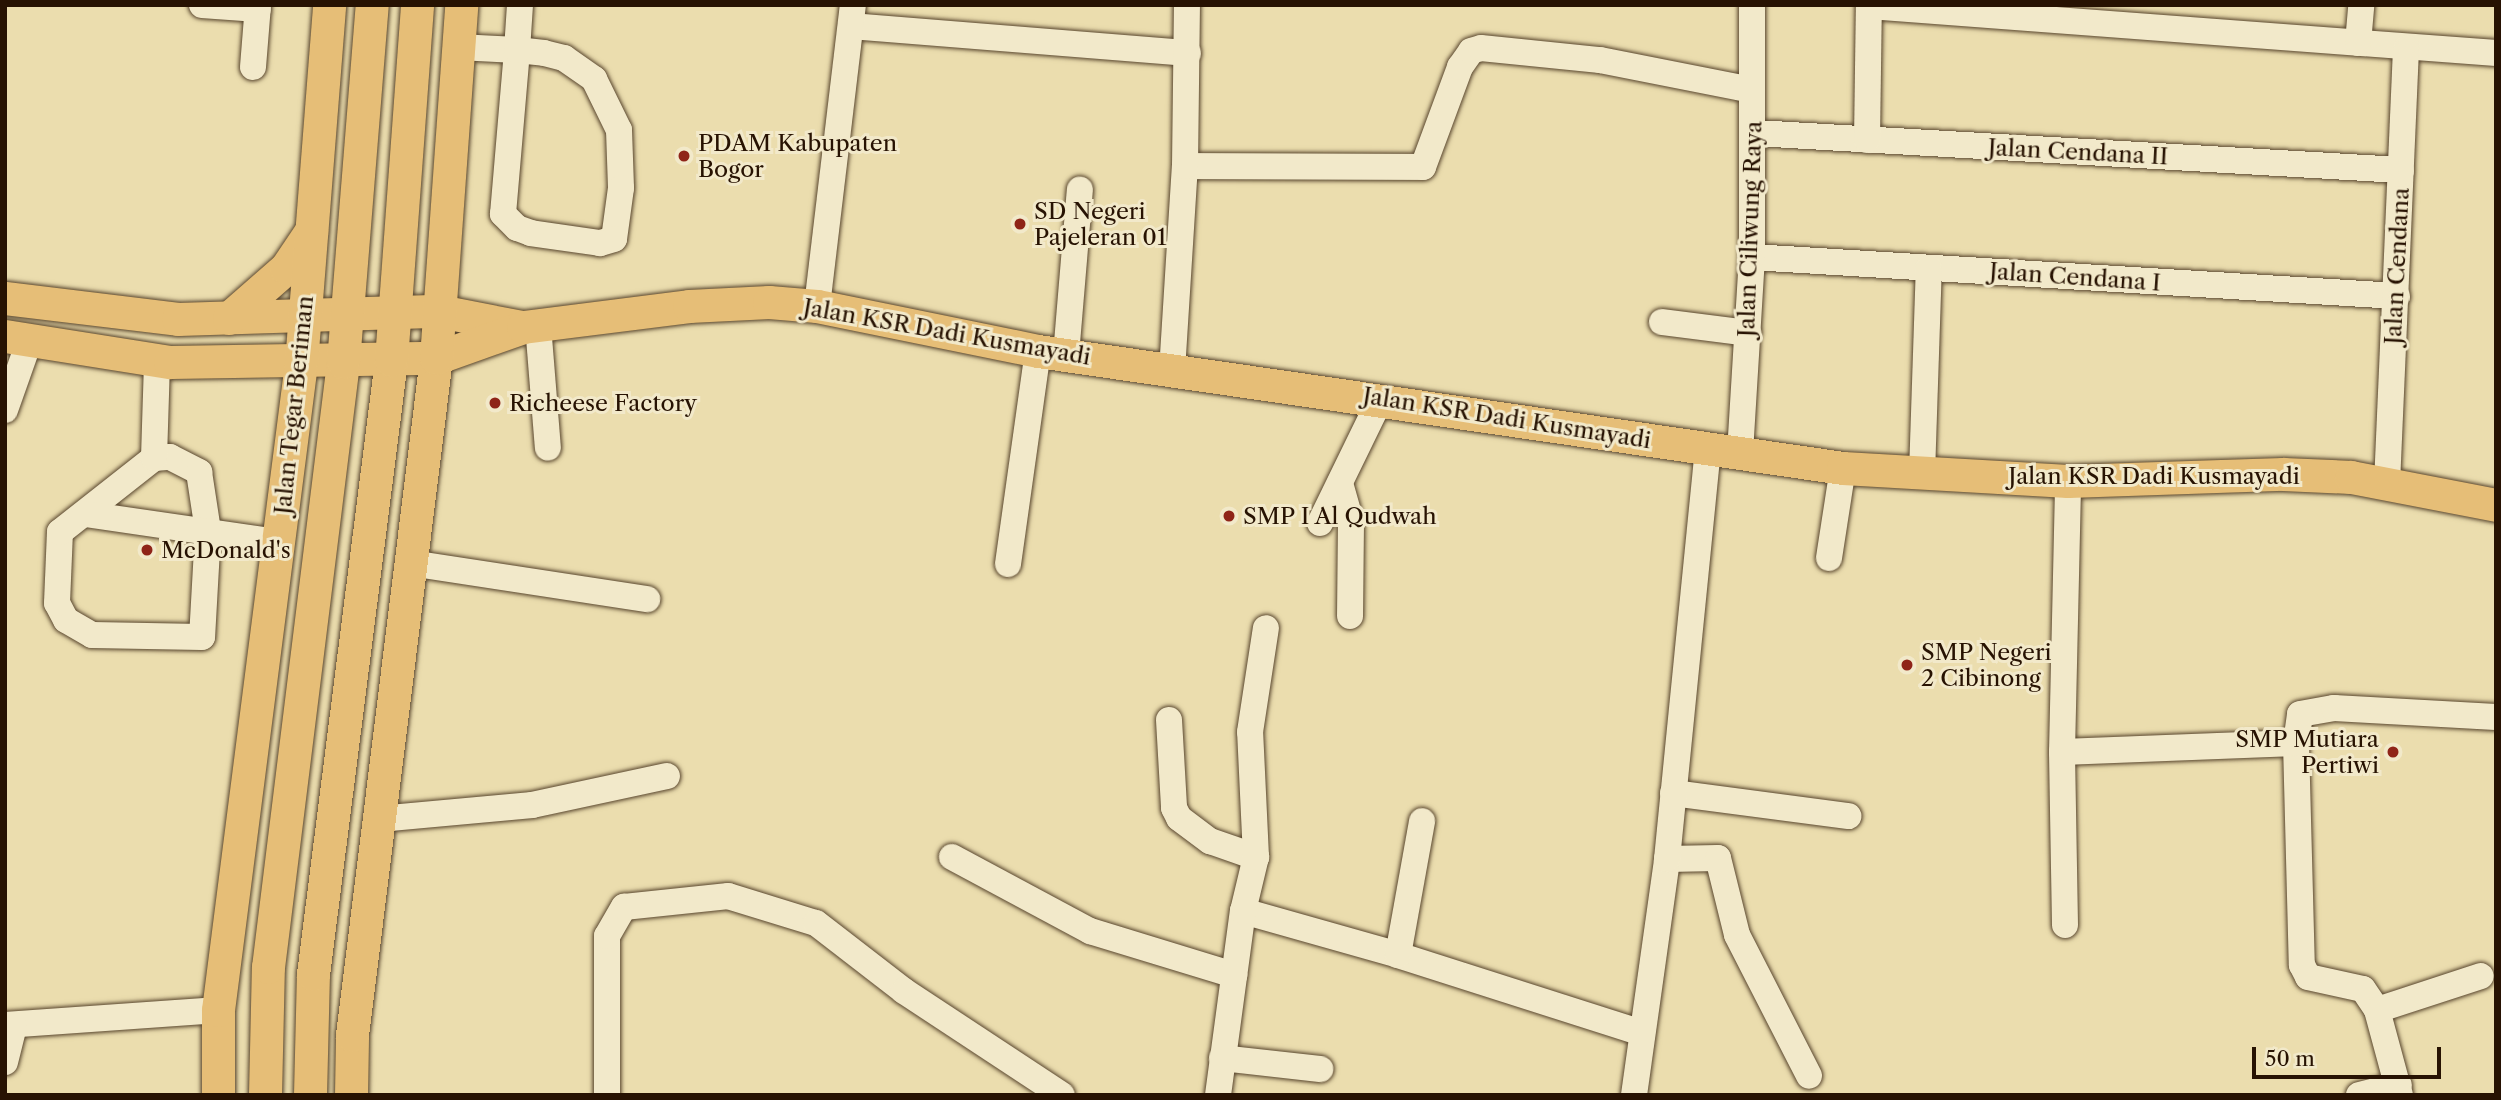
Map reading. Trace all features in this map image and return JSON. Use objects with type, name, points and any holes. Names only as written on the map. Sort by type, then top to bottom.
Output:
[{"type":"main road","name":"Jalan Tegar Beriman","points":[[218,1095],[218,1010],[306,316],[329,5]]},
{"type":"main road","name":"Jalan Tegar Beriman","points":[[265,1095],[268,967],[344,362],[372,5]]},
{"type":"main road","points":[[310,1095],[313,974],[391,360],[417,5]]},
{"type":"main road","points":[[351,1095],[352,1035],[436,358],[461,5]]},
{"type":"main road","points":[[229,318],[271,284],[311,231]]},
{"type":"main road","name":"Jalan KSR Dadi Kusmayadi","points":[[5,298],[178,319],[439,310],[530,326]]},
{"type":"main road","name":"Jalan KSR Dadi Kusmayadi","points":[[17,339],[163,362],[344,362],[436,358],[530,326],[689,306],[817,306],[1052,353],[1381,398],[1843,468],[2068,481],[2283,474],[2388,484],[2496,505]]},
{"type":"street","points":[[201,5],[258,7],[253,67]]},
{"type":"street","points":[[458,47],[517,50],[565,58],[594,79],[615,114],[621,188],[617,230],[609,243],[531,233],[517,228],[503,214],[517,50],[520,5]]},
{"type":"street","points":[[1172,371],[1185,166],[1187,5]]},
{"type":"street","name":"Jalan Ciliwung Raya","points":[[1740,453],[1752,257],[1755,133],[1752,5]]},
{"type":"street","points":[[2358,43],[2361,5]]},
{"type":"street","points":[[1867,140],[1869,6],[2496,53]]},
{"type":"street","points":[[817,306],[852,16],[1188,53]]},
{"type":"street","points":[[1185,166],[1423,167],[1460,67],[1471,51],[1481,48],[1600,60],[1752,90]]},
{"type":"street","name":"Jalan Cendana","points":[[2388,484],[2406,48]]},
{"type":"street","name":"Jalan Cendana II","points":[[1755,133],[2401,170]]},
{"type":"street","points":[[1008,564],[1052,353],[1080,190]]},
{"type":"street","name":"Jalan Cendana I","points":[[1752,257],[2397,296]]},
{"type":"street","points":[[1922,474],[1929,268]]},
{"type":"street","points":[[1662,322],[1748,333]]},
{"type":"street","points":[[530,326],[548,448]]},
{"type":"street","points":[[5,410],[17,339]]},
{"type":"street","points":[[162,457],[163,362]]},
{"type":"street","points":[[1320,523],[1381,398]]},
{"type":"street","points":[[1634,1095],[1667,859],[1708,449]]},
{"type":"street","points":[[162,457],[199,471],[208,531],[202,637],[93,635],[66,620],[58,603],[60,533],[162,457]]},
{"type":"street","points":[[1829,558],[1843,468]]},
{"type":"street","points":[[2065,925],[2062,752],[2068,481]]},
{"type":"street","points":[[1340,483],[1351,522],[1350,616]]},
{"type":"street","points":[[85,514],[278,542]]},
{"type":"street","points":[[411,563],[647,599]]},
{"type":"street","points":[[1218,1095],[1243,911],[1256,857],[1250,732],[1266,628]]},
{"type":"street","points":[[2359,1095],[2400,1090],[2377,1010],[2363,989],[2308,977],[2302,965],[2296,743],[2300,713],[2334,708],[2496,717]]},
{"type":"street","points":[[1169,720],[1178,818],[1210,841],[1256,857]]},
{"type":"street","points":[[2062,752],[2296,743]]},
{"type":"street","points":[[379,820],[533,805],[667,776]]},
{"type":"street","points":[[1673,793],[1847,816]]},
{"type":"street","points":[[1398,955],[1422,821]]},
{"type":"street","points":[[952,857],[1090,932],[1234,975]]},
{"type":"street","points":[[1667,859],[1718,858],[1737,935],[1809,1076]]},
{"type":"street","points":[[607,1095],[607,936],[624,907],[728,896],[816,923],[904,991],[1062,1095]]},
{"type":"street","points":[[1243,911],[1398,955],[1642,1033]]},
{"type":"street","points":[[2377,1010],[2481,976]]},
{"type":"street","points":[[5,1062],[10,1026],[218,1010]]},
{"type":"street","points":[[1222,1058],[1320,1069]]},
{"type":"place","name":"PDAM Kabupaten Bogor","points":[[684,156]]},
{"type":"place","name":"SD Negeri Pajeleran 01","points":[[1020,224]]},
{"type":"place","name":"Richeese Factory","points":[[495,403]]},
{"type":"place","name":"SMP I Al Qudwah","points":[[1229,516]]},
{"type":"place","name":"McDonald's","points":[[147,550]]},
{"type":"place","name":"SMP Negeri 2 Cibinong","points":[[1907,665]]},
{"type":"place","name":"SMP Mutiara Pertiwi","points":[[2393,752]]}]
